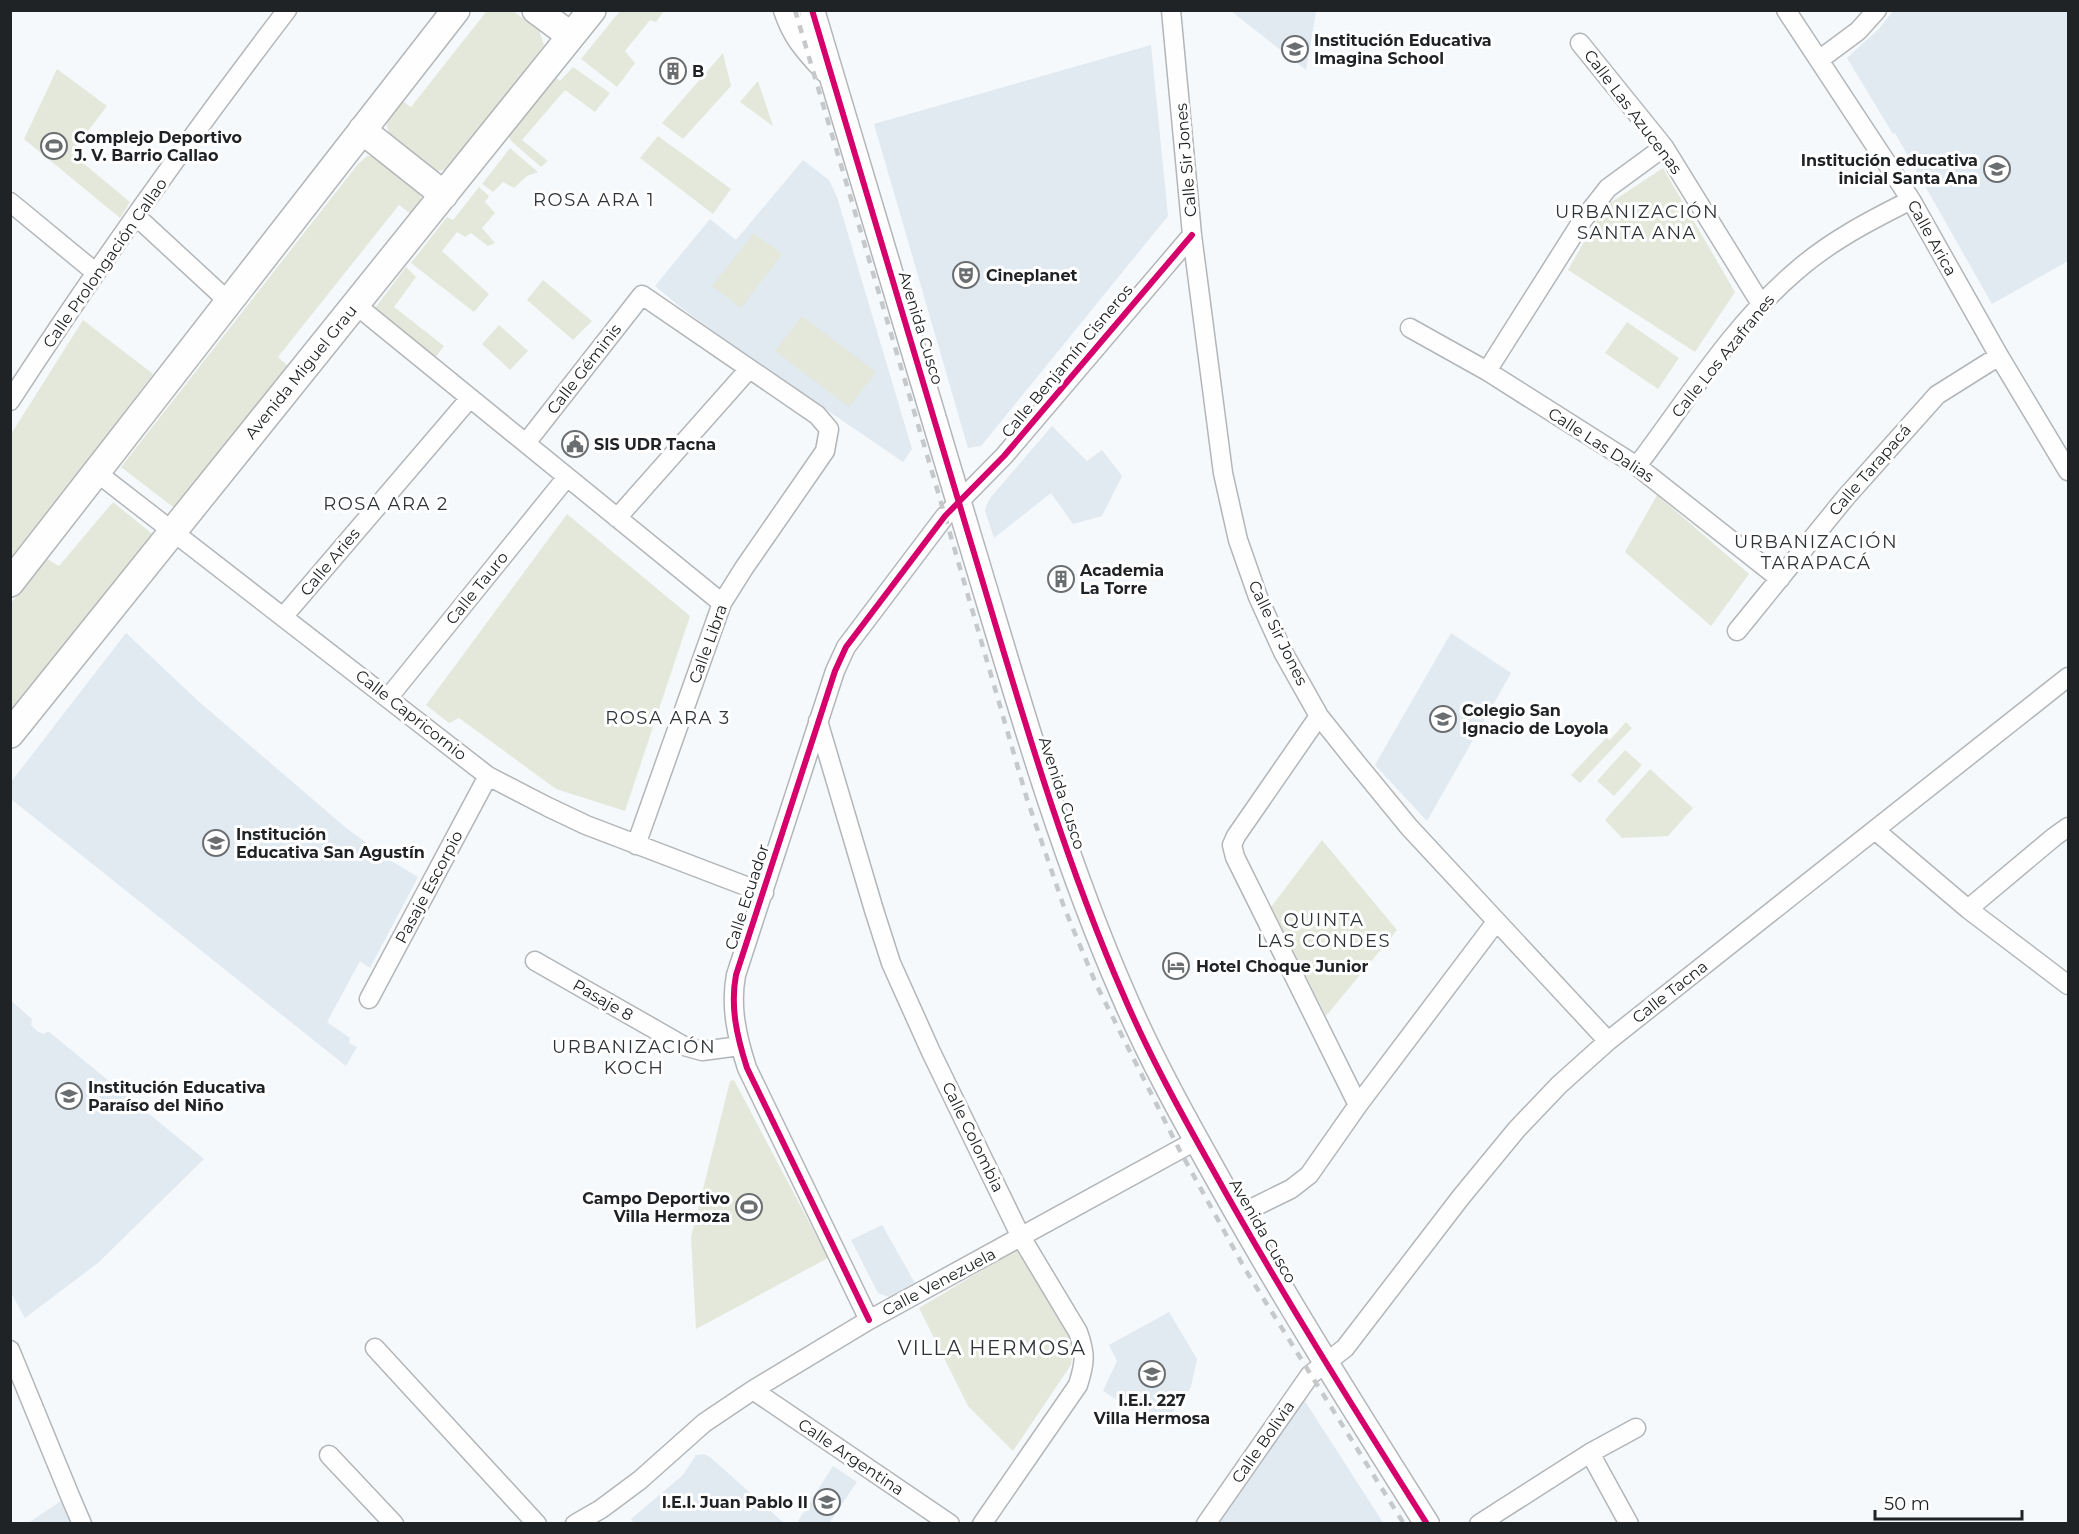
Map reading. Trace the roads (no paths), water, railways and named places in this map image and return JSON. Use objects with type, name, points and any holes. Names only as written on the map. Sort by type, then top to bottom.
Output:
[{"type":"main road","points":[[10,583],[456,10]]},
{"type":"main road","points":[[536,10],[571,36]]},
{"type":"main road","name":"Avenida Miguel Grau","points":[[10,734],[592,10]]},
{"type":"main road","name":"Avenida Cusco","points":[[786,10],[793,29],[831,76]]},
{"type":"main road","name":"Avenida Cusco","points":[[812,10],[1044,783],[1093,924],[1144,1040],[1238,1215],[1325,1363],[1427,1524]]},
{"type":"main road","points":[[362,130],[444,195]]},
{"type":"street","name":"Calle Prolongación Callao","points":[[10,401],[95,272],[218,100],[287,10]]},
{"type":"street","name":"Calle Sir Jones","points":[[1171,10],[1192,235],[1223,473],[1238,540],[1258,597],[1283,652],[1319,716],[1409,827],[1608,1041]]},
{"type":"street","name":"Calle Arica","points":[[1786,10],[1911,200],[1999,356],[2067,465]]},
{"type":"street","points":[[1819,60],[1858,31],[1876,10]]},
{"type":"street","name":"Calle Las Azucenas","points":[[1580,43],[1664,147],[1761,304]]},
{"type":"street","points":[[1487,372],[1595,202],[1608,188],[1664,147]]},
{"type":"street","name":"Calle Los Azafranes","points":[[1637,466],[1725,348],[1761,304],[1796,271],[1822,251],[1859,226],[1911,200]]},
{"type":"street","points":[[10,202],[95,272]]},
{"type":"street","points":[[136,217],[229,302]]},
{"type":"street","name":"Calle Benjamín Cisneros","points":[[959,502],[1004,456],[1192,235]]},
{"type":"street","name":"Calle Géminis","points":[[526,443],[642,295],[749,369]]},
{"type":"street","points":[[356,305],[722,603]]},
{"type":"street","name":"Calle Las Dalias","points":[[1410,328],[1487,372],[1637,466],[1780,579]]},
{"type":"street","name":"Calle Tarapacá","points":[[1737,632],[1846,496],[1937,395],[1999,356]]},
{"type":"street","points":[[616,518],[749,369]]},
{"type":"street","name":"Calle Libra","points":[[636,845],[722,603],[825,451],[829,429],[817,416],[749,369]]},
{"type":"street","name":"Calle Aries","points":[[284,617],[470,398]]},
{"type":"street","name":"Calle Capricornio","points":[[96,472],[488,776],[548,807],[636,845],[764,893]]},
{"type":"street","name":"Calle Tauro","points":[[388,698],[567,477]]},
{"type":"street","name":"Calle Ecuador","points":[[869,1320],[752,1079],[740,1046],[734,1013],[734,984],[818,721],[846,647],[945,516],[959,502]]},
{"type":"street","name":"Calle Tacna","points":[[1325,1363],[1345,1348],[1461,1197],[1517,1130],[1559,1085],[1608,1041],[2068,677]]},
{"type":"street","points":[[1319,716],[1232,845],[1235,857],[1358,1106]]},
{"type":"street","name":"Calle Colombia","points":[[818,721],[891,963],[931,1052],[1021,1237],[1078,1332],[1085,1349],[1084,1367],[1078,1385],[982,1524]]},
{"type":"street","name":"Pasaje Escorpio","points":[[369,999],[488,776]]},
{"type":"street","points":[[1968,909],[2068,827]]},
{"type":"street","points":[[1875,830],[1968,909],[2068,985]]},
{"type":"street","points":[[1238,1215],[1291,1189],[1309,1175],[1496,922]]},
{"type":"street","name":"Pasaje 8","points":[[535,961],[684,1046],[702,1051],[740,1046]]},
{"type":"street","name":"Calle Venezuela","points":[[575,1524],[601,1509],[632,1486],[704,1423],[753,1390],[869,1320],[1197,1140]]},
{"type":"street","points":[[375,1348],[537,1524]]},
{"type":"street","points":[[10,1350],[82,1524]]},
{"type":"street","name":"Calle Bolivia","points":[[1206,1524],[1310,1375],[1325,1363]]},
{"type":"street","name":"Calle Argentina","points":[[753,1390],[950,1524]]},
{"type":"street","points":[[1479,1524],[1590,1453],[1636,1428]]},
{"type":"street","points":[[1590,1453],[1629,1524]]},
{"type":"street","points":[[328,1455],[393,1524]]},
{"type":"railway","points":[[795,10],[1027,799],[1064,907],[1096,984],[1179,1149],[1245,1269],[1404,1524]]},
{"type":"place","name":"Institución Educativa Imagina School","points":[[1295,49]]},
{"type":"place","name":"B","points":[[673,71]]},
{"type":"place","name":"Complejo Deportivo J. V. Barrio Callao","points":[[54,146]]},
{"type":"place","name":"Institución educativa inicial Santa Ana","points":[[1997,169]]},
{"type":"place","name":"Cineplanet","points":[[966,275]]},
{"type":"place","name":"SIS UDR Tacna","points":[[575,444]]},
{"type":"place","name":"Academia La Torre","points":[[1061,579]]},
{"type":"place","name":"Colegio San Ignacio de Loyola","points":[[1443,719]]},
{"type":"place","name":"Institución Educativa San Agustín","points":[[216,843]]},
{"type":"place","name":"Hotel Choque Junior","points":[[1176,966]]},
{"type":"place","name":"Institución Educativa Paraíso del Niño","points":[[69,1096]]},
{"type":"place","name":"Campo Deportivo Villa Hermoza","points":[[749,1207]]},
{"type":"place","name":"I.E.I. 227 Villa Hermosa","points":[[1152,1374]]},
{"type":"place","name":"I.E.I. Juan Pablo II","points":[[827,1502]]},
{"type":"district","name":"ROSA ARA 1","points":[[594,200]]},
{"type":"district","name":"URBANIZACIÓN SANTA ANA","points":[[1637,222]]},
{"type":"district","name":"ROSA ARA 2","points":[[386,504]]},
{"type":"district","name":"URBANIZACIÓN TARAPACÁ","points":[[1816,552]]},
{"type":"district","name":"ROSA ARA 3","points":[[668,718]]},
{"type":"district","name":"QUINTA LAS CONDES","points":[[1324,930]]},
{"type":"district","name":"URBANIZACIÓN KOCH","points":[[634,1057]]},
{"type":"district","name":"VILLA HERMOSA","points":[[992,1348]]}]
